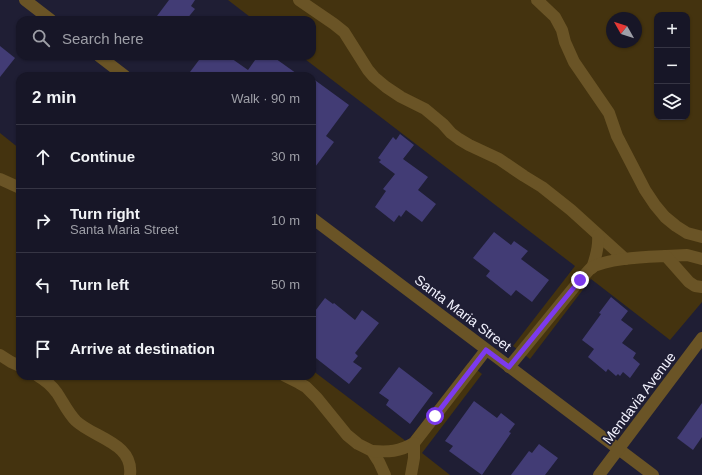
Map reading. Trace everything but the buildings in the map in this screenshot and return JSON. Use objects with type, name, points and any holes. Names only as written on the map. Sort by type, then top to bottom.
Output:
[{"type":"street","points":[[25,0],[46,16]]},
{"type":"street","points":[[299,0],[344,32],[368,70],[386,87],[401,97],[425,109],[459,139],[499,159],[542,187],[571,210],[625,259]]},
{"type":"street","points":[[537,0],[555,17],[562,30],[565,42],[574,62],[609,113],[617,136],[645,190],[655,205],[676,226],[687,232],[702,236]]},
{"type":"street","points":[[104,60],[120,72]]},
{"type":"street","points":[[0,179],[16,186]]},
{"type":"street","name":"Santa Maria Street","points":[[316,221],[653,475]]},
{"type":"street","points":[[592,268],[597,249],[598,235]]},
{"type":"street","points":[[509,367],[580,280],[592,268],[625,259],[687,255],[702,259]]},
{"type":"street","points":[[666,256],[689,282],[695,286],[702,287]]},
{"type":"street","name":"Mendavia Avenue","points":[[599,475],[702,338]]},
{"type":"street","points":[[293,380],[306,387],[317,398],[347,435],[358,444],[372,451],[394,451],[404,449],[414,443],[486,350]]},
{"type":"street","points":[[0,355],[16,364]]},
{"type":"street","points":[[44,380],[56,392],[77,422],[110,441],[125,454],[131,468],[130,475]]},
{"type":"street","points":[[411,475],[414,458],[414,443]]},
{"type":"street","points":[[372,451],[379,462],[384,475]]},
{"type":"shaded area","points":[[228,0],[702,0],[702,302],[670,340],[591,279],[530,359],[513,346],[575,266],[306,60],[316,60],[316,16],[249,16]]},
{"type":"shaded area","points":[[0,133],[16,146],[16,380],[316,380],[316,373],[407,442],[468,363],[482,374],[422,453],[450,475],[0,475]]},
{"type":"route","points":[[435,416],[486,350],[509,367],[580,280]]}]
